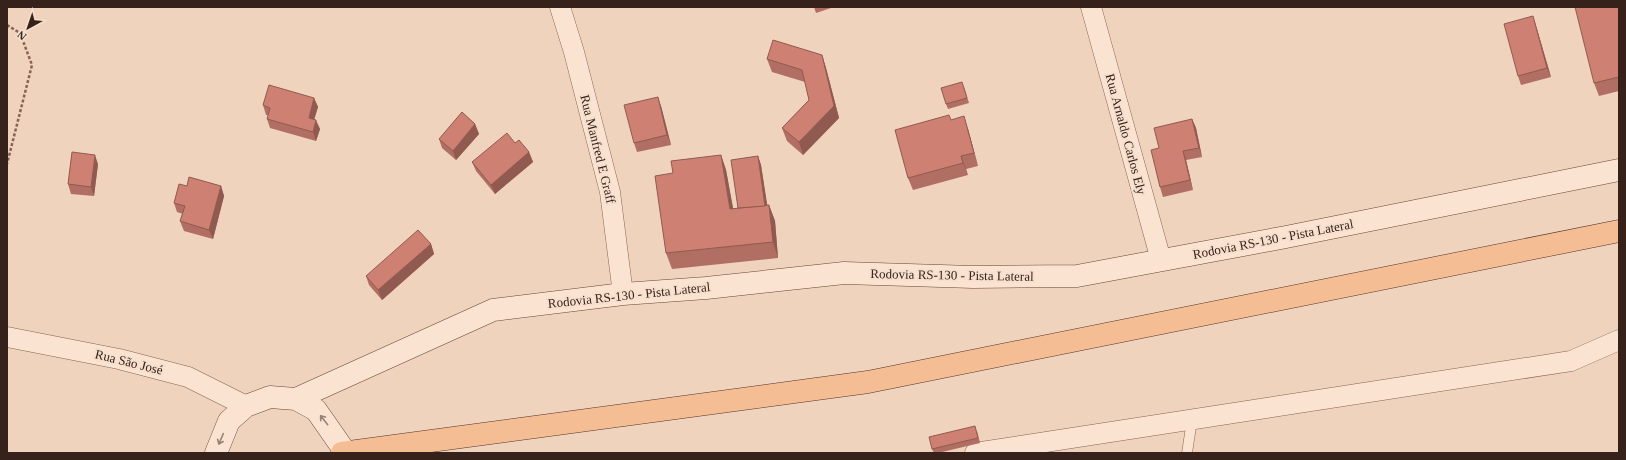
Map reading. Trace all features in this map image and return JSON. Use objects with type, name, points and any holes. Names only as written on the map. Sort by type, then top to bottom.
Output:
[{"type":"main road","points":[[345,452],[868,382],[1619,231]]},
{"type":"street","name":"Rua Manfred E Graff","points":[[560,7],[574,52],[610,192],[623,294]]},
{"type":"street","name":"Rua Arnaldo Carlos Ely","points":[[1091,7],[1161,260]]},
{"type":"street","name":"Rodovia RS-130 - Pista Lateral","points":[[296,400],[493,310],[623,294],[706,288],[844,273],[972,277],[1076,276],[1294,236],[1619,170]]},
{"type":"street","name":"Rua São José","points":[[7,337],[119,359],[188,377],[246,406]]},
{"type":"street","points":[[975,453],[1572,361],[1619,340]]},
{"type":"street","points":[[216,453],[229,421],[246,406],[270,397],[296,400],[316,410],[345,452]]},
{"type":"lane","points":[[1187,453],[1192,420]]},
{"type":"path","points":[[7,25],[20,34],[32,65],[7,164]]},
{"type":"building","points":[[1575,7],[1619,7],[1619,77],[1594,83]]},
{"type":"building","points":[[1533,16],[1547,68],[1518,76],[1504,24]]},
{"type":"building","points":[[773,40],[822,55],[834,106],[799,142],[782,128],[809,100],[802,70],[767,59]]},
{"type":"building","points":[[962,82],[967,98],[946,104],[941,88]]},
{"type":"building","points":[[269,85],[314,98],[309,118],[316,120],[313,132],[267,119],[270,108],[263,105]]},
{"type":"building","points":[[658,97],[667,135],[634,143],[624,105]]},
{"type":"building","points":[[462,112],[475,124],[453,151],[439,139]]},
{"type":"building","points":[[949,115],[951,120],[964,116],[974,153],[961,156],[963,163],[908,178],[895,130]]},
{"type":"building","points":[[1192,119],[1199,148],[1183,151],[1190,180],[1160,187],[1151,150],[1159,148],[1154,128]]},
{"type":"building","points":[[507,133],[515,143],[519,140],[529,152],[491,185],[472,162]]},
{"type":"building","points":[[72,152],[95,155],[91,187],[68,184]]},
{"type":"building","points":[[721,155],[730,209],[769,205],[773,242],[666,253],[655,176],[673,173],[671,161]]},
{"type":"building","points":[[758,156],[765,206],[738,208],[731,160]]},
{"type":"building","points":[[189,177],[221,186],[209,230],[180,221],[185,206],[174,203],[179,184],[187,186]]},
{"type":"building","points":[[418,230],[431,244],[378,290],[366,276]]},
{"type":"building","points":[[975,426],[978,438],[932,449],[929,437]]}]
